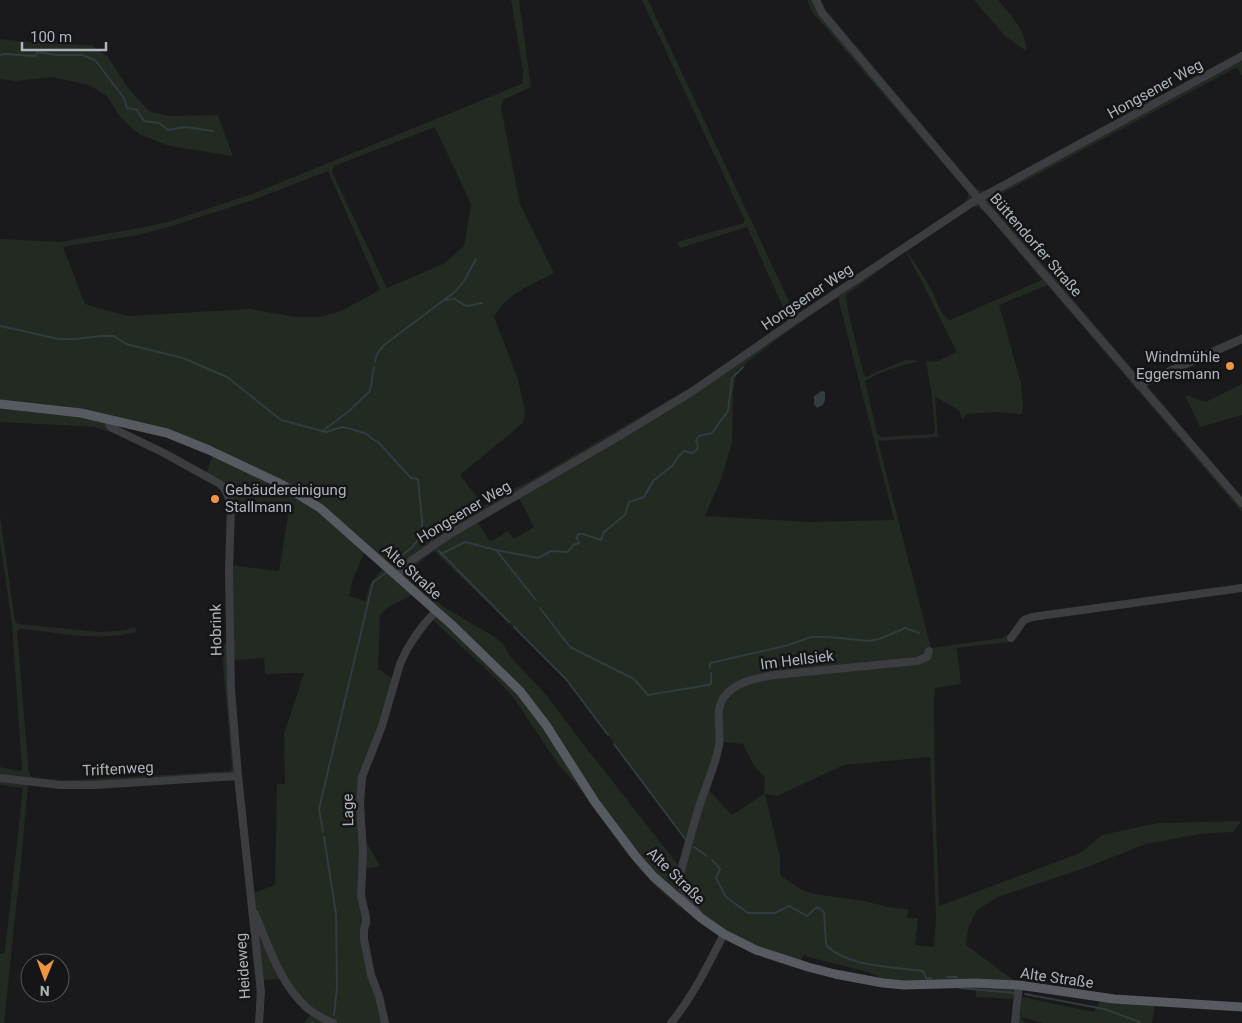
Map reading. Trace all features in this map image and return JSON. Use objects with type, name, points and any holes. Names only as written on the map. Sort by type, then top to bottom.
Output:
[{"type":"main road","name":"Alte Straße","points":[[0,404],[80,413],[167,433],[209,450],[284,485],[320,508],[436,611],[520,691],[546,725],[594,802],[654,877],[701,918],[724,934],[756,950],[826,972],[862,980],[904,985],[976,983],[1019,985],[1114,999],[1242,1007]]},
{"type":"street","name":"Büttendorfer Straße","points":[[816,0],[822,13],[979,199],[1242,503]]},
{"type":"street","name":"Hongsener Weg","points":[[397,576],[412,560],[452,533],[693,391],[794,321],[979,199],[1242,56]]},
{"type":"street","points":[[1139,385],[1242,339]]},
{"type":"street","name":"Hobrink","points":[[110,420],[109,424],[112,428],[220,484],[225,488],[229,499],[231,507],[229,571],[230,689],[252,908]]},
{"type":"street","points":[[1011,638],[1024,620],[1032,618],[1242,588]]},
{"type":"street","name":"Lage","points":[[385,1023],[379,996],[371,975],[364,939],[366,917],[361,896],[363,851],[360,804],[362,777],[382,726],[404,655],[426,621],[436,611]]},
{"type":"street","name":"Im Hellsiek","points":[[708,780],[719,748],[719,706],[723,698],[741,684],[775,675],[917,661],[927,657],[929,651]]},
{"type":"street","name":"Triftenweg","points":[[0,778],[60,785],[95,785],[238,776]]},
{"type":"street","name":"Alte Straße","points":[[701,918],[678,882],[708,780]]},
{"type":"street","points":[[252,908],[276,963],[289,987],[306,1007],[333,1023]]},
{"type":"street","name":"Heideweg","points":[[252,908],[261,992],[259,1023]]},
{"type":"street","points":[[671,1023],[700,980],[724,934]]},
{"type":"street","points":[[1015,1023],[1019,985]]},
{"type":"shaded area","points":[[511,0],[519,0],[531,87],[503,100],[501,108],[520,204],[554,273],[512,296],[494,317],[518,379],[525,411],[523,423],[460,475],[484,506],[693,386],[787,321],[787,316],[747,227],[680,248],[677,242],[744,223],[745,221],[642,0],[648,0],[796,314],[801,313],[965,202],[968,197],[968,193],[812,12],[807,0],[821,0],[826,10],[975,187],[981,191],[987,190],[1242,52],[1242,76],[1237,67],[990,200],[1141,379],[1242,334],[1242,341],[1146,384],[1242,498],[1242,512],[1047,285],[999,305],[1021,383],[1022,413],[967,414],[962,419],[959,410],[935,397],[938,437],[878,441],[931,648],[1002,638],[1010,633],[1019,619],[1024,617],[1032,619],[1024,624],[1015,637],[1008,642],[957,648],[961,684],[935,688],[935,791],[939,906],[1080,853],[1102,835],[1158,823],[1241,821],[1233,832],[1200,834],[1146,844],[1082,869],[998,897],[977,910],[968,928],[966,945],[1015,981],[938,986],[880,979],[868,972],[808,957],[804,954],[800,961],[747,942],[726,931],[679,898],[680,908],[652,883],[626,853],[576,784],[558,764],[513,697],[433,620],[407,655],[365,778],[363,805],[364,838],[380,866],[363,869],[365,930],[372,972],[388,1023],[304,1023],[312,1013],[282,979],[262,980],[257,1020],[256,984],[235,783],[229,780],[30,784],[28,786],[4,1023],[0,1023],[0,954],[4,953],[5,950],[23,788],[0,785],[0,767],[18,771],[22,769],[12,624],[0,542],[0,515],[15,622],[19,624],[100,632],[126,630],[135,627],[136,632],[108,636],[80,636],[23,629],[19,629],[17,632],[29,773],[32,777],[61,780],[230,771],[232,768],[221,644],[228,643],[228,565],[279,571],[288,515],[227,501],[223,489],[206,475],[214,451],[167,432],[103,423],[116,431],[116,434],[95,427],[0,422],[0,239],[60,242],[171,221],[252,194],[519,85],[523,83],[523,71]],"holes":[[[435,127],[471,204],[464,246],[445,263],[387,288],[332,172],[334,166]],[[328,171],[380,290],[341,311],[320,317],[296,317],[250,309],[127,316],[85,304],[63,247],[138,235],[253,200]],[[972,207],[978,207],[988,216],[1042,280],[950,320],[941,311],[929,286],[907,251]],[[906,251],[957,352],[936,362],[926,361],[932,396],[935,431],[933,434],[881,437],[877,433],[865,381],[885,371],[919,361],[906,360],[867,377],[864,376],[848,311],[846,295]],[[838,297],[894,520],[810,522],[705,516],[720,482],[732,443],[733,392],[737,370]],[[518,496],[534,527],[514,539],[508,531],[490,542],[477,521]],[[365,550],[384,567],[370,584],[365,601],[349,596],[352,582]],[[434,551],[562,674],[687,840],[679,866],[547,696],[509,655],[504,645],[495,637],[444,607],[404,575]],[[412,595],[430,612],[392,678],[378,669],[380,615],[387,608]],[[264,658],[265,674],[304,673],[284,734],[285,784],[277,784],[275,885],[254,893],[234,698],[233,660]],[[721,742],[743,744],[753,764],[765,778],[764,794],[732,815],[707,788]],[[930,757],[936,918],[934,947],[915,945],[918,918],[907,918],[908,909],[814,894],[800,889],[780,875],[780,857],[765,794],[777,796],[844,765]]]},
{"type":"shaded area","points":[[974,0],[998,0],[1021,30],[1026,43],[1026,51],[1005,36]]},
{"type":"shaded area","points":[[0,39],[49,44],[91,45],[108,57],[128,88],[149,111],[168,116],[218,115],[233,156],[169,146],[139,134],[121,118],[107,96],[89,85],[51,77],[15,81],[0,79]]},
{"type":"shaded area","points":[[1242,384],[1242,415],[1200,427],[1185,395],[1206,402]]},
{"type":"shaded area","points":[[822,391],[825,392],[825,400],[823,405],[817,408],[814,404],[814,396]]},
{"type":"shaded area","points":[[976,986],[1017,989],[1016,999],[976,997]]},
{"type":"shaded area","points":[[1022,997],[1094,1012],[1100,1001],[1155,1006],[1152,1023],[1043,1023],[1021,1017],[1024,1023],[1017,1023],[1018,1017],[1020,1017]]},
{"type":"waterway","points":[[0,55],[36,56],[37,52],[56,55],[82,55],[95,60],[124,98],[127,108],[137,110],[144,121],[159,123],[168,130],[185,127],[213,131]]},
{"type":"waterway","points":[[375,362],[379,351],[384,345],[456,291],[476,259]]},
{"type":"waterway","points":[[444,300],[455,299],[468,306],[482,303]]},
{"type":"waterway","points":[[0,326],[59,339],[114,336],[126,344],[183,358],[227,377],[281,420],[326,432],[342,427],[367,434],[378,442],[411,478],[418,479],[422,530],[432,543]]},
{"type":"waterway","points":[[324,430],[349,411],[370,391],[374,367]]},
{"type":"waterway","points":[[496,550],[538,558],[551,551],[568,552],[573,545],[579,543],[578,534],[601,540],[604,532],[625,515],[629,502],[644,497],[653,481],[672,466],[684,451],[693,453],[698,447],[696,440],[699,436],[712,433],[728,411],[732,378],[743,367]]},
{"type":"waterway","points":[[392,562],[414,545],[422,530]]},
{"type":"waterway","points":[[441,554],[465,542],[496,550],[536,600]]},
{"type":"waterway","points":[[439,551],[509,622]]},
{"type":"waterway","points":[[323,832],[319,809],[373,582],[386,573]]},
{"type":"waterway","points":[[540,608],[570,647],[634,679],[648,695],[711,684],[711,673]]},
{"type":"waterway","points":[[514,627],[566,679],[608,735]]},
{"type":"waterway","points":[[710,668],[710,663],[789,645],[811,637],[870,641],[905,628],[919,633]]},
{"type":"waterway","points":[[614,744],[686,840]]},
{"type":"waterway","points":[[324,837],[336,914],[337,987],[334,1015]]},
{"type":"waterway","points":[[694,847],[707,856]]},
{"type":"waterway","points":[[712,860],[720,869],[716,878],[726,897],[748,913],[775,913],[789,906],[807,916],[817,907],[824,912],[826,945],[835,952],[858,962],[923,971],[927,979],[931,978]]},
{"type":"waterway","points":[[947,977],[957,977]]},
{"type":"waterway","points":[[960,988],[1015,993]]},
{"type":"waterway","points":[[1025,994],[1104,1009],[1140,1022]]},
{"type":"place","name":"Windmühle Eggersmann","points":[[1230,366]]},
{"type":"place","name":"Gebäudereinigung Stallmann","points":[[215,499]]}]
